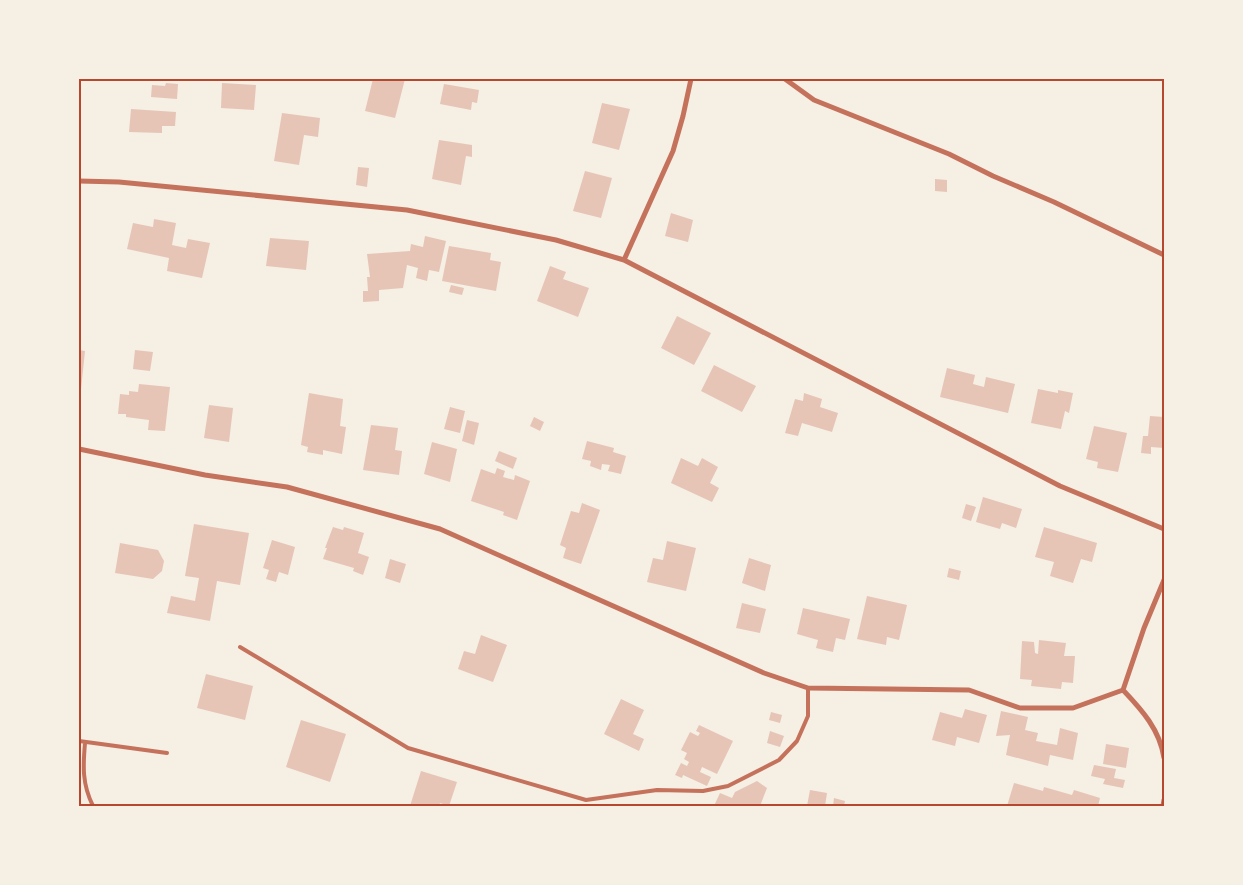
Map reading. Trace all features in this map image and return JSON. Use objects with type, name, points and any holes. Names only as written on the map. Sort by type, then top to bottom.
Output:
[{"type":"street","points":[[624,260],[673,151],[691,79]]},
{"type":"street","points":[[785,79],[814,100],[949,154],[1164,255]]},
{"type":"street","points":[[79,181],[120,182],[407,210],[556,240],[624,260],[1060,486],[1164,528]]},
{"type":"street","points":[[79,449],[205,475],[287,487],[440,529],[764,674],[808,688],[970,690],[1020,708],[1073,708],[1123,690]]},
{"type":"street","points":[[1123,690],[1144,628],[1164,580]]},
{"type":"street","points":[[1123,690],[1148,716],[1163,749],[1164,758]]},
{"type":"street","points":[[1163,806],[1164,800]]},
{"type":"lane","points":[[240,647],[408,748],[586,800],[657,790],[703,791],[728,786],[779,760],[797,741],[808,716],[808,688]]},
{"type":"lane","points":[[79,742],[167,753]]},
{"type":"lane","points":[[85,743],[83,768],[86,792],[92,806]]},
{"type":"building","points":[[373,79],[405,79],[395,118],[365,111]]},
{"type":"building","points":[[166,83],[178,84],[177,99],[151,97],[152,85],[165,86]]},
{"type":"building","points":[[222,83],[256,85],[254,110],[221,108]]},
{"type":"building","points":[[444,84],[479,90],[477,103],[472,102],[471,110],[440,104]]},
{"type":"building","points":[[602,103],[630,109],[619,150],[592,143]]},
{"type":"building","points":[[131,109],[176,112],[175,126],[162,126],[162,133],[129,132]]},
{"type":"building","points":[[282,113],[320,118],[318,137],[304,135],[299,165],[274,161]]},
{"type":"building","points":[[439,140],[472,145],[472,157],[466,156],[461,185],[432,179]]},
{"type":"building","points":[[358,167],[369,168],[367,187],[356,185]]},
{"type":"building","points":[[585,171],[612,178],[601,218],[573,211]]},
{"type":"building","points":[[935,179],[947,180],[947,192],[935,191]]},
{"type":"building","points":[[671,213],[693,220],[688,242],[665,236]]},
{"type":"building","points":[[154,219],[176,223],[172,245],[186,248],[188,239],[210,243],[202,278],[167,271],[169,258],[127,249],[133,223],[153,227]]},
{"type":"building","points":[[425,236],[446,241],[439,272],[429,270],[427,281],[416,278],[418,268],[407,265],[403,288],[379,290],[379,301],[363,302],[363,291],[368,291],[367,277],[370,277],[367,254],[410,251],[411,244],[423,247]]},
{"type":"building","points":[[270,238],[309,241],[306,270],[266,266]]},
{"type":"building","points":[[449,246],[491,253],[490,260],[501,262],[496,291],[442,281]]},
{"type":"building","points":[[550,266],[566,272],[563,279],[589,288],[578,317],[537,301]]},
{"type":"building","points":[[451,285],[464,288],[462,295],[449,292]]},
{"type":"building","points":[[677,316],[711,333],[694,365],[661,348]]},
{"type":"building","points":[[79,350],[85,351],[80,399],[79,399]]},
{"type":"building","points":[[135,350],[153,352],[150,371],[133,369]]},
{"type":"building","points":[[714,365],[756,386],[742,412],[701,391]]},
{"type":"building","points":[[947,368],[975,375],[973,384],[984,387],[986,377],[1015,384],[1008,413],[940,397]]},
{"type":"building","points":[[139,384],[170,387],[165,431],[148,430],[149,420],[126,417],[126,414],[118,414],[120,394],[129,395],[129,391],[138,392]]},
{"type":"building","points":[[1038,389],[1058,393],[1058,390],[1073,393],[1069,413],[1065,411],[1061,429],[1031,423]]},
{"type":"building","points":[[309,393],[343,399],[340,426],[346,427],[342,454],[323,450],[323,455],[307,452],[308,447],[301,445]]},
{"type":"building","points":[[804,393],[822,399],[820,407],[838,413],[832,432],[802,423],[798,436],[785,433],[795,399],[803,401]]},
{"type":"building","points":[[209,405],[233,408],[229,442],[204,438]]},
{"type":"building","points":[[450,407],[465,411],[460,433],[444,429]]},
{"type":"building","points":[[1150,416],[1164,417],[1164,448],[1151,447],[1151,454],[1141,453],[1143,436],[1148,436]]},
{"type":"building","points":[[534,417],[544,422],[540,431],[530,426]]},
{"type":"building","points":[[467,420],[479,423],[474,445],[462,441]]},
{"type":"building","points":[[371,425],[398,428],[395,450],[402,451],[399,475],[363,470]]},
{"type":"building","points":[[1094,426],[1127,433],[1118,472],[1097,468],[1098,462],[1086,459]]},
{"type":"building","points":[[587,441],[614,448],[613,452],[626,456],[621,474],[608,471],[610,465],[602,464],[601,470],[590,466],[591,461],[582,459]]},
{"type":"building","points":[[432,442],[457,449],[450,482],[424,474]]},
{"type":"building","points":[[499,451],[517,458],[513,469],[495,461]]},
{"type":"building","points":[[681,458],[698,466],[702,458],[718,467],[710,483],[719,488],[712,502],[671,483]]},
{"type":"building","points":[[497,468],[505,471],[503,477],[514,480],[515,475],[530,481],[517,520],[503,515],[504,512],[471,501],[481,469],[495,474]]},
{"type":"building","points":[[983,497],[1022,509],[1016,528],[1002,523],[1000,529],[976,522]]},
{"type":"building","points":[[582,503],[600,510],[581,564],[563,558],[566,548],[560,545],[571,511],[579,513]]},
{"type":"building","points":[[966,504],[976,507],[971,521],[962,518]]},
{"type":"building","points":[[194,524],[249,533],[240,585],[217,581],[210,621],[167,613],[171,596],[195,601],[199,578],[185,576]]},
{"type":"building","points":[[333,527],[343,530],[344,527],[364,533],[358,553],[369,557],[363,575],[353,571],[354,568],[323,559]]},
{"type":"building","points":[[1044,527],[1097,543],[1092,562],[1081,559],[1073,583],[1050,576],[1054,562],[1035,557]]},
{"type":"building","points":[[272,540],[295,547],[288,575],[279,572],[276,582],[266,579],[269,570],[263,568]]},
{"type":"building","points":[[667,541],[696,548],[686,591],[647,582],[653,558],[663,560]]},
{"type":"building","points":[[120,543],[158,550],[164,561],[162,571],[153,579],[115,573]]},
{"type":"building","points":[[749,558],[771,565],[765,591],[742,583]]},
{"type":"building","points":[[390,559],[406,564],[400,583],[385,578]]},
{"type":"building","points":[[949,568],[961,571],[959,580],[947,577]]},
{"type":"building","points":[[867,596],[907,605],[899,640],[887,637],[886,645],[857,639]]},
{"type":"building","points":[[742,603],[766,609],[760,633],[736,628]]},
{"type":"building","points":[[803,608],[850,619],[845,640],[836,638],[833,652],[816,648],[818,640],[797,634]]},
{"type":"building","points":[[481,635],[507,645],[493,682],[458,669],[464,651],[475,654]]},
{"type":"building","points":[[1039,640],[1066,643],[1064,656],[1075,656],[1073,683],[1062,682],[1061,689],[1031,686],[1032,680],[1020,679],[1022,641],[1034,642],[1035,653],[1038,654]]},
{"type":"building","points":[[206,674],[253,686],[245,720],[197,708]]},
{"type":"building","points":[[621,699],[644,710],[633,734],[644,739],[639,751],[604,734]]},
{"type":"building","points":[[965,709],[987,715],[979,743],[957,737],[955,746],[932,740],[940,712],[962,718]]},
{"type":"building","points":[[1001,711],[1028,717],[1025,730],[1038,733],[1036,741],[1057,745],[1060,728],[1078,733],[1073,760],[1050,755],[1048,766],[1006,755],[1010,735],[996,736]]},
{"type":"building","points":[[771,712],[782,715],[780,723],[769,720]]},
{"type":"building","points":[[301,720],[346,734],[330,782],[286,767]]},
{"type":"building","points":[[699,725],[733,741],[717,774],[702,767],[700,772],[711,777],[707,786],[683,775],[682,778],[675,775],[681,763],[687,766],[689,762],[684,759],[687,753],[681,750],[690,732],[698,736],[700,733],[696,731]]},
{"type":"building","points":[[770,731],[784,736],[780,747],[767,743]]},
{"type":"building","points":[[1106,744],[1129,748],[1126,768],[1103,764]]},
{"type":"building","points":[[1094,765],[1116,769],[1114,778],[1125,780],[1123,788],[1103,784],[1105,779],[1091,776]]},
{"type":"building","points":[[421,771],[457,782],[449,806],[440,803],[439,806],[410,806]]},
{"type":"building","points":[[757,781],[767,788],[760,806],[714,806],[720,793],[732,798],[735,792]]},
{"type":"building","points":[[1014,783],[1043,791],[1044,787],[1072,795],[1074,790],[1100,798],[1098,806],[1007,806]]},
{"type":"building","points":[[810,790],[827,793],[825,806],[807,806]]},
{"type":"building","points":[[834,798],[845,801],[844,806],[833,806]]}]
